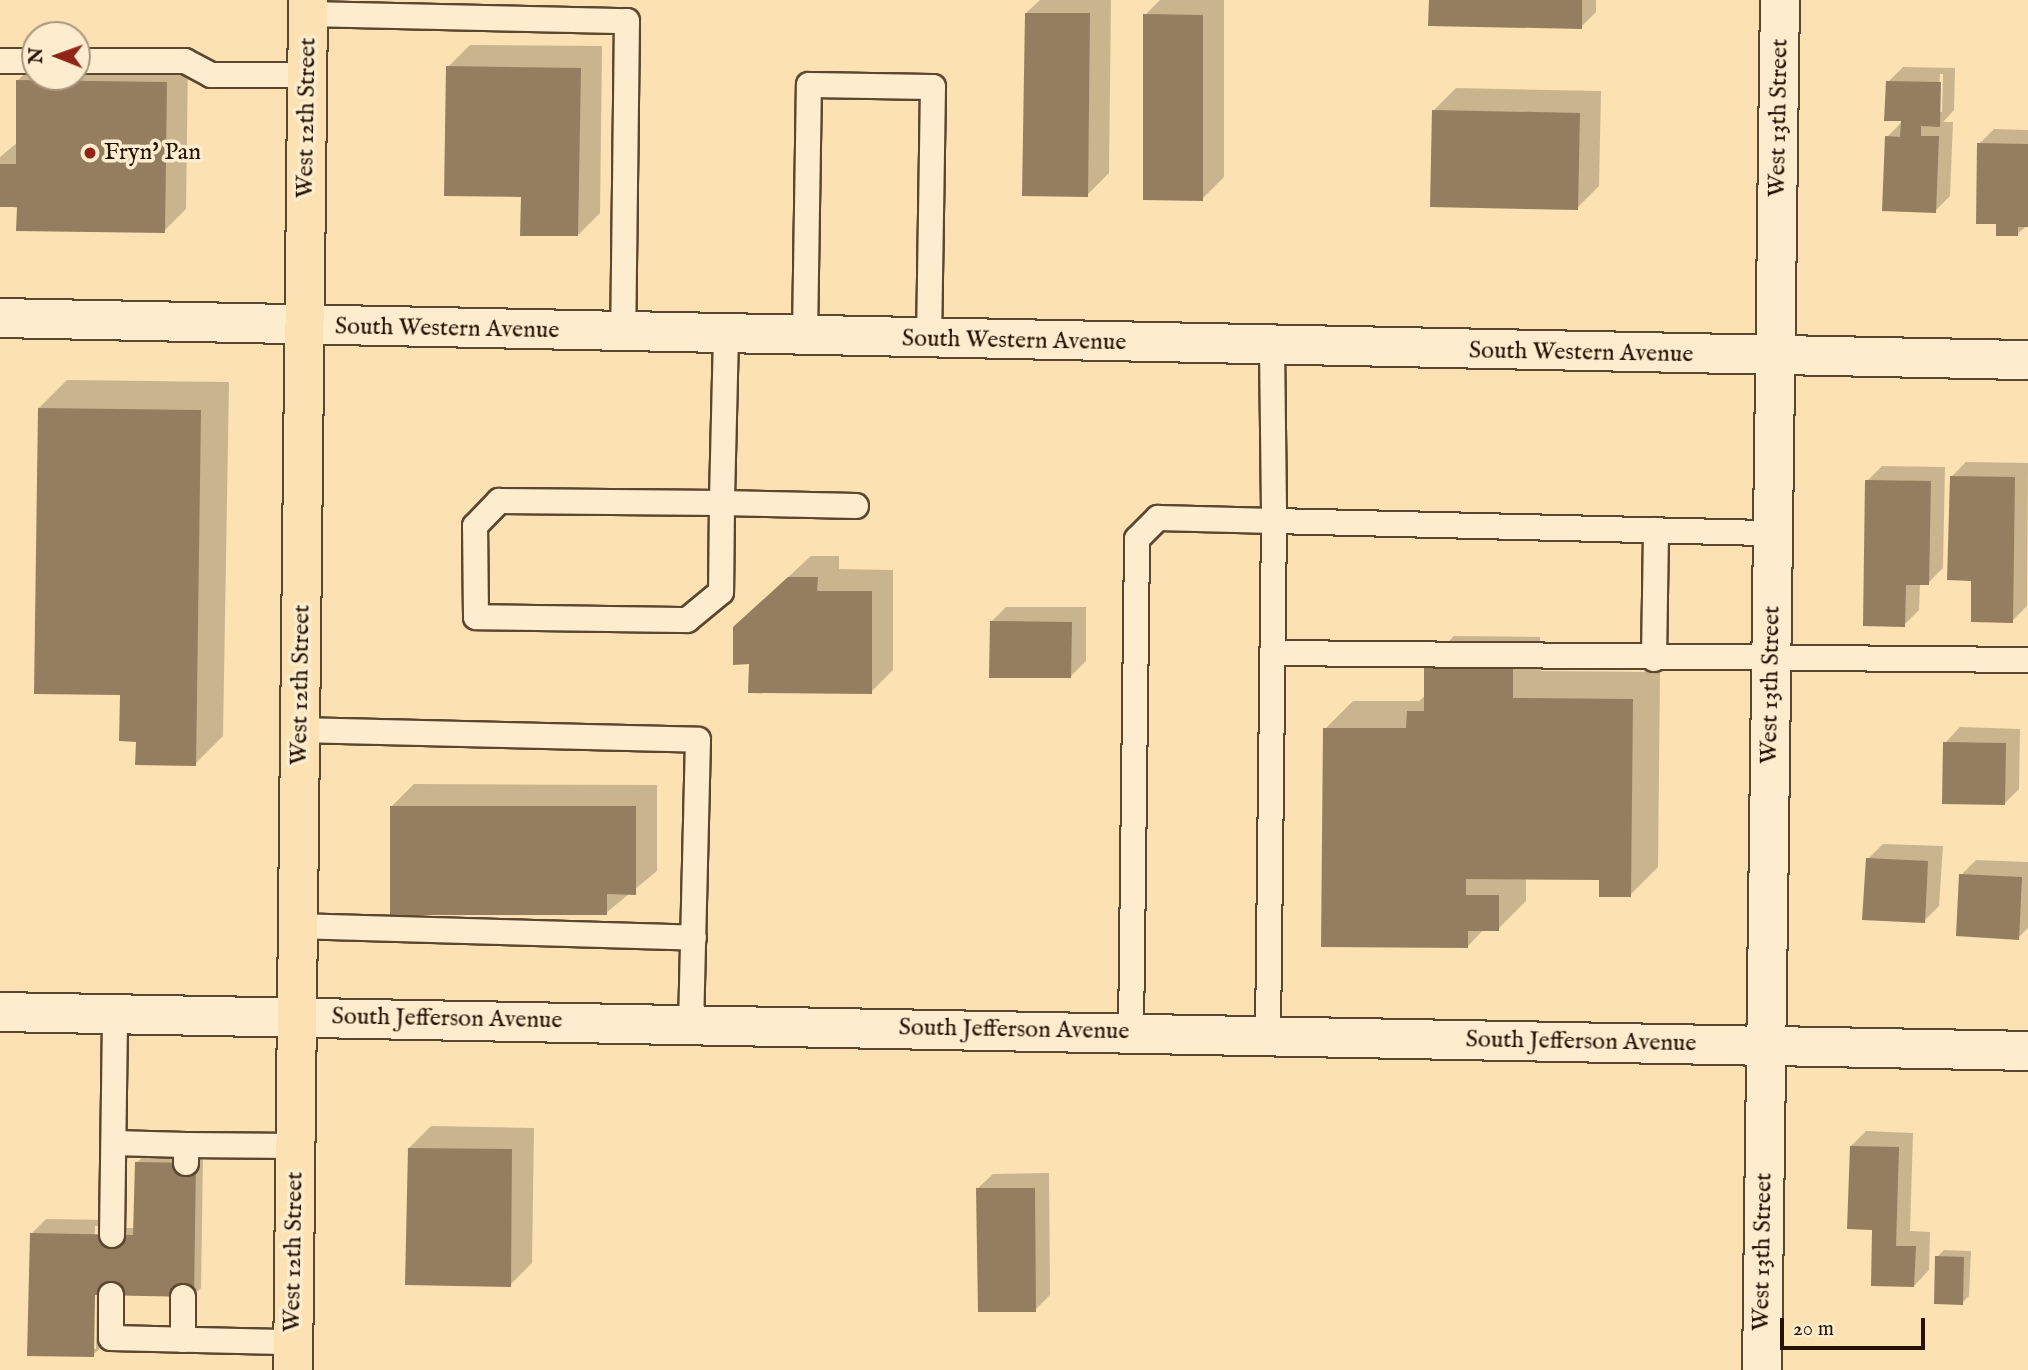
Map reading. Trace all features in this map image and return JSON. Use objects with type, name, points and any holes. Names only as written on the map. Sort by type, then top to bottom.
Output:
[{"type":"main road","name":"West 12th Street","points":[[293,1356],[308,7]]},
{"type":"street","name":"West 13th Street","points":[[1762,1370],[1780,0]]},
{"type":"street","name":"South Western Avenue","points":[[0,318],[305,327],[2028,360]]},
{"type":"street","name":"South Jefferson Avenue","points":[[0,1012],[2028,1051]]},
{"type":"lane","points":[[308,7],[627,20],[623,333]]},
{"type":"lane","points":[[0,61],[21,61]]},
{"type":"lane","points":[[91,61],[185,61],[211,75],[308,75]]},
{"type":"lane","points":[[805,337],[809,85],[933,87],[929,339]]},
{"type":"lane","points":[[726,335],[722,503],[721,592],[687,620],[476,617],[475,526],[499,500],[722,503],[856,506]]},
{"type":"lane","points":[[1268,1036],[1274,521],[1272,346]]},
{"type":"lane","points":[[1131,1033],[1137,539],[1158,518],[1773,533]]},
{"type":"lane","points":[[1654,659],[1656,530]]},
{"type":"lane","points":[[1272,653],[1612,659],[2028,660]]},
{"type":"lane","points":[[300,730],[698,740],[691,1024]]},
{"type":"lane","points":[[298,926],[694,938]]},
{"type":"lane","points":[[112,1235],[115,1014]]},
{"type":"lane","points":[[114,1143],[186,1154],[295,1146]]},
{"type":"lane","points":[[111,1295],[111,1338],[183,1340],[293,1356]]},
{"type":"lane","points":[[183,1297],[183,1340]]},
{"type":"building","points":[[1429,0],[1582,0],[1582,29],[1428,26]]},
{"type":"building","points":[[1025,13],[1090,13],[1088,197],[1022,196]]},
{"type":"building","points":[[1143,14],[1203,15],[1203,201],[1143,200]]},
{"type":"building","points":[[446,66],[581,68],[578,236],[520,236],[521,197],[444,196]]},
{"type":"building","points":[[16,80],[21,80],[21,91],[91,91],[91,81],[167,82],[165,233],[16,231],[17,207],[0,207],[0,164],[16,164]]},
{"type":"building","points":[[1886,81],[1941,82],[1940,127],[1921,126],[1921,136],[1939,136],[1936,213],[1882,211],[1885,136],[1900,137],[1901,121],[1884,121]]},
{"type":"building","points":[[1432,110],[1580,113],[1578,210],[1430,207]]},
{"type":"building","points":[[1977,143],[2028,144],[2028,227],[2018,227],[2018,236],[1996,236],[1996,224],[1976,224]]},
{"type":"building","points":[[38,408],[201,410],[196,766],[135,765],[136,742],[119,741],[120,695],[34,694]]},
{"type":"building","points":[[1950,476],[2015,477],[2013,623],[1971,622],[1971,581],[1947,580]]},
{"type":"building","points":[[1865,480],[1931,481],[1929,585],[1906,585],[1905,627],[1863,626]]},
{"type":"building","points":[[788,577],[818,577],[817,591],[872,591],[872,694],[748,693],[749,664],[733,665],[733,627]]},
{"type":"building","points":[[990,621],[1072,622],[1071,678],[989,678]]},
{"type":"building","points":[[1424,663],[1513,664],[1513,698],[1633,699],[1631,897],[1599,897],[1599,880],[1466,879],[1466,895],[1499,895],[1499,931],[1468,931],[1468,948],[1321,947],[1323,728],[1406,728],[1407,711],[1424,711]]},
{"type":"building","points":[[1943,742],[2006,743],[2005,805],[1942,804]]},
{"type":"building","points":[[390,806],[636,806],[636,895],[607,894],[607,915],[390,915]]},
{"type":"building","points":[[1866,858],[1928,861],[1925,923],[1862,920]]},
{"type":"building","points":[[1959,874],[2022,877],[2019,940],[1956,936]]},
{"type":"building","points":[[1850,1146],[1899,1147],[1896,1246],[1916,1246],[1914,1287],[1871,1286],[1872,1230],[1847,1229]]},
{"type":"building","points":[[408,1148],[512,1149],[511,1287],[405,1285]]},
{"type":"building","points":[[135,1162],[196,1163],[194,1297],[95,1295],[94,1357],[27,1356],[30,1233],[133,1235]]},
{"type":"building","points":[[976,1188],[1035,1188],[1036,1312],[978,1312]]},
{"type":"building","points":[[1935,1256],[1964,1257],[1963,1305],[1934,1304]]},
{"type":"place","name":"Fryn' Pan","points":[[90,153]]}]
